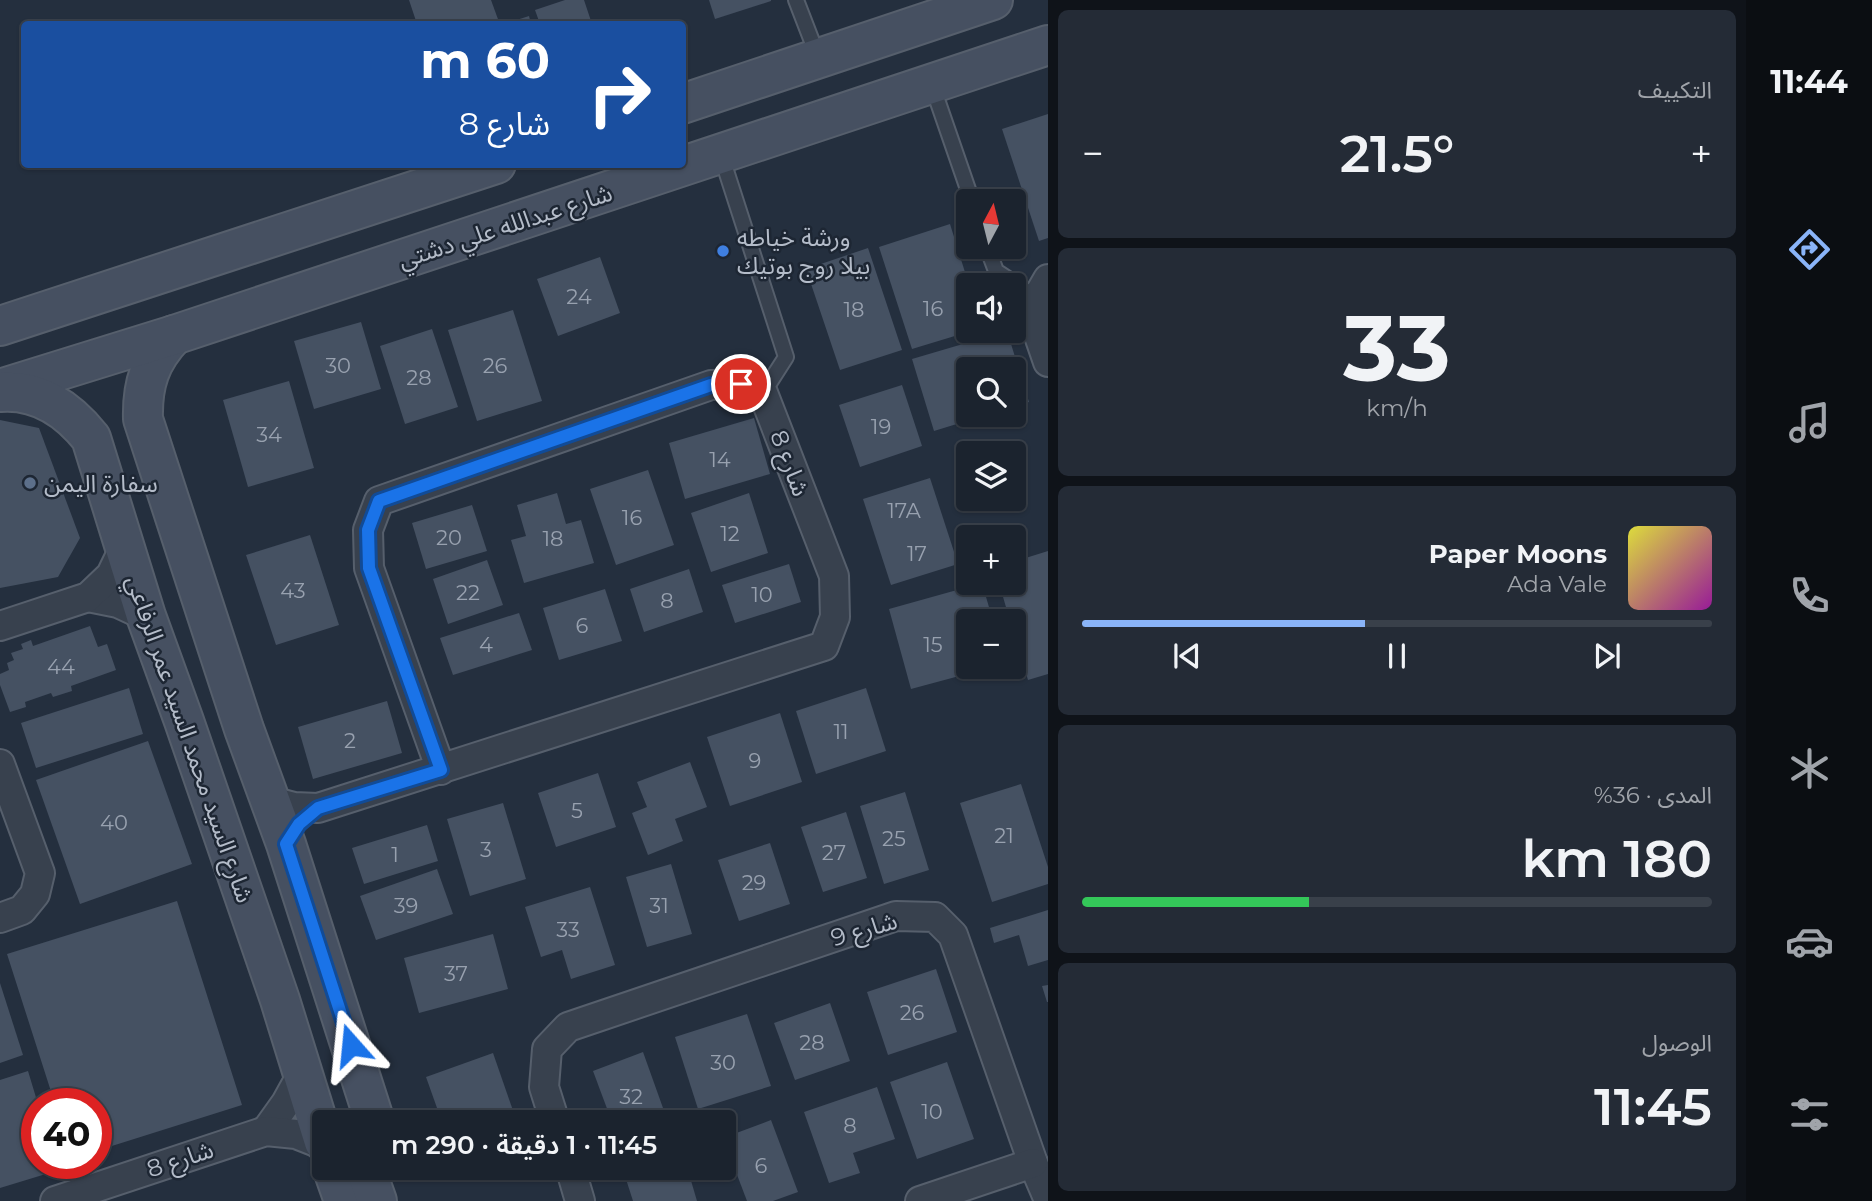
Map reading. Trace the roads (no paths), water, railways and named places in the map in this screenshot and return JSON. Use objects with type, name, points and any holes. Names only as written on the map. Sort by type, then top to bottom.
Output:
[{"type":"street","points":[[686,103],[993,0]]},
{"type":"street","name":"شارع عبدالله علي دشتي","points":[[686,165],[1048,45]]},
{"type":"street","points":[[0,326],[484,168]]},
{"type":"street","points":[[387,265],[449,228],[491,208],[612,168]]},
{"type":"street","name":"شارع عبدالله علي دشتي","points":[[0,391],[678,168]]},
{"type":"street","points":[[1042,289],[1038,333],[1048,362]]},
{"type":"street","points":[[174,335],[151,364],[142,400],[143,419],[244,729],[286,844],[371,1110]]},
{"type":"street","points":[[441,770],[369,568],[368,530],[379,501],[711,385],[741,384],[763,393]]},
{"type":"street","name":"شارع السيد محمد السيد عمر الرفاعي","points":[[0,391],[37,396],[67,412],[90,438],[146,616],[279,1000],[313,1110]]},
{"type":"street","name":"شارع 8","points":[[271,801],[294,807],[318,808],[824,646],[835,617],[834,576],[763,393]]},
{"type":"street","points":[[110,498],[111,489],[123,478],[140,483],[205,688],[222,712],[244,729]]},
{"type":"street","points":[[0,626],[88,597],[111,575],[125,546]]},
{"type":"street","points":[[88,597],[118,603],[146,616]]},
{"type":"street","points":[[184,720],[209,740],[218,752],[280,928],[288,933],[299,933],[309,918]]},
{"type":"street","points":[[0,764],[40,873],[35,894],[22,910],[0,918]]},
{"type":"street","name":"شارع 8","points":[[286,844],[299,824],[318,808]]},
{"type":"street","name":"شارع 9","points":[[551,1110],[544,1087],[547,1049],[568,1027],[896,915],[935,917],[953,935],[1033,1163],[1048,1198]]},
{"type":"street","points":[[279,1000],[283,992],[290,987],[298,986],[306,990],[346,1110]]},
{"type":"street","points":[[266,1131],[302,1074]]},
{"type":"street","name":"شارع 8","points":[[55,1201],[129,1189],[266,1131],[296,1134],[312,1139]]},
{"type":"street","points":[[920,1201],[1033,1163]]},
{"type":"street","points":[[337,1180],[344,1201]]},
{"type":"street","points":[[369,1180],[376,1201]]},
{"type":"street","points":[[394,1180],[401,1201]]},
{"type":"street","points":[[574,1180],[580,1201]]},
{"type":"lane","points":[[796,0],[818,59]]},
{"type":"lane","points":[[932,83],[968,189]]},
{"type":"lane","points":[[720,154],[786,357],[763,393]]},
{"type":"lane","points":[[992,259],[996,271],[1042,289]]},
{"type":"place","name":"ورشة خياطه بيلا روج بوتيك","points":[[723,251]]},
{"type":"place","name":"سفارة اليمن","points":[[30,483]]}]
